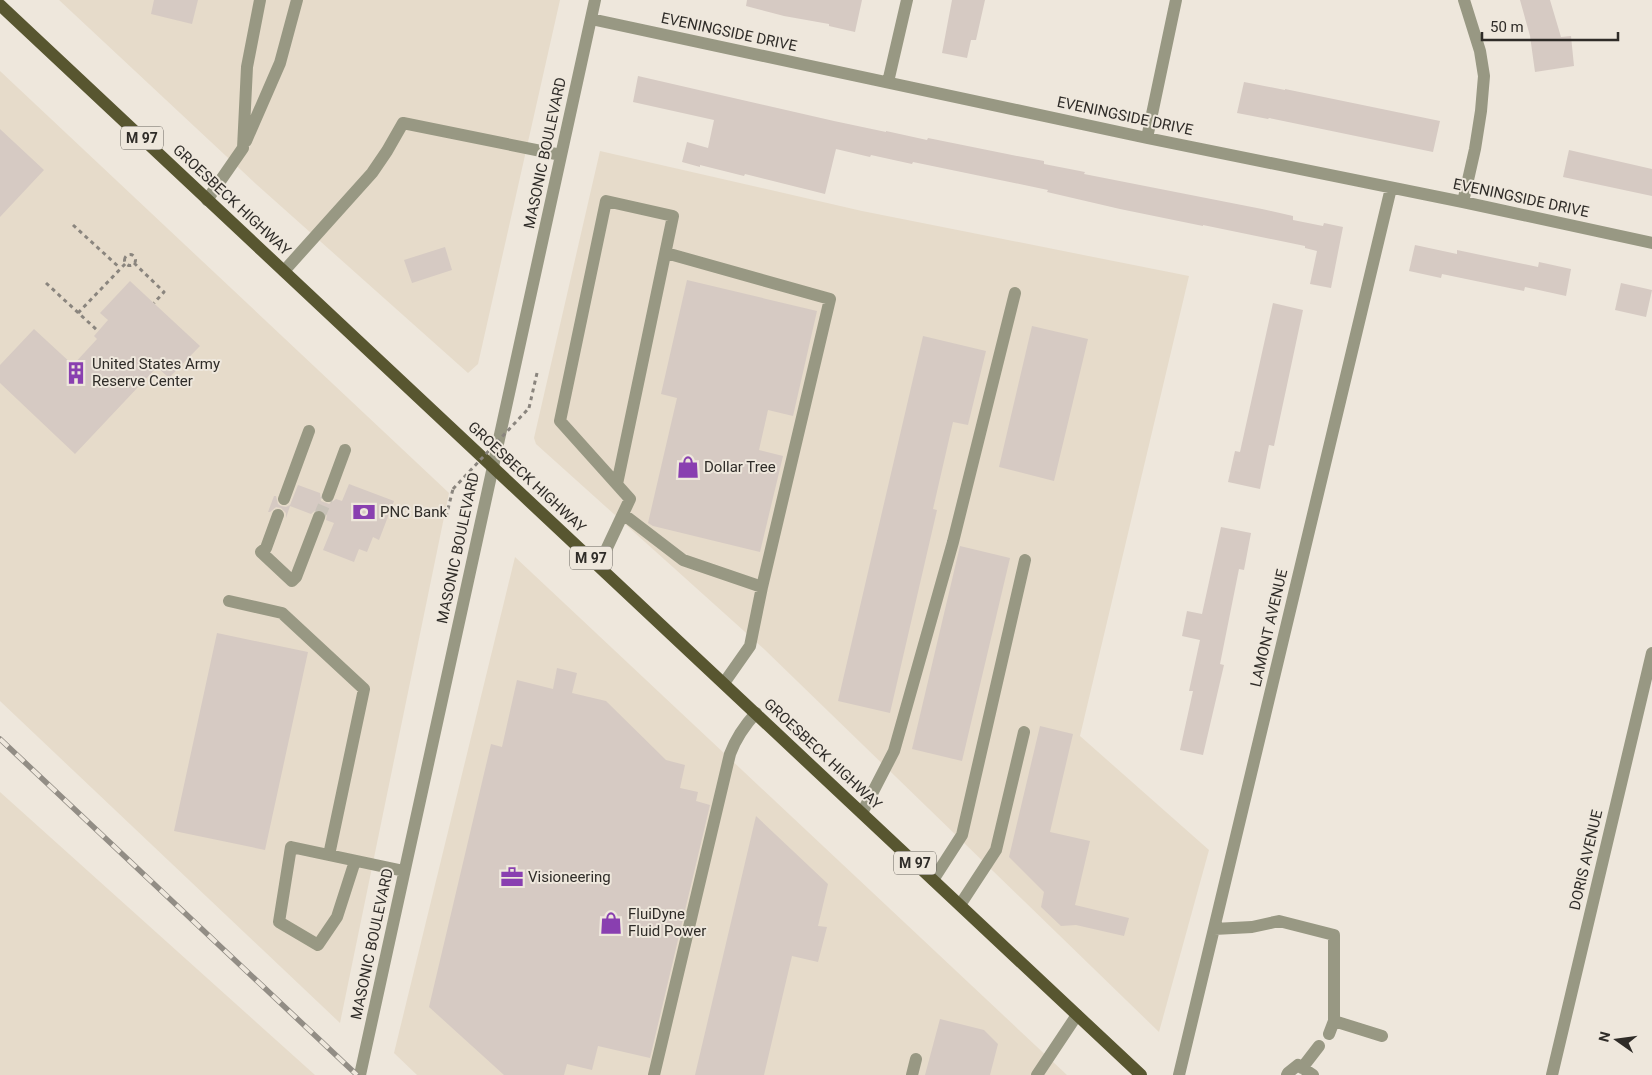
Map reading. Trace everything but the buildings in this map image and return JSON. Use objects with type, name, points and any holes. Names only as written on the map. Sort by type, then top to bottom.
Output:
[{"type":"main road","name":"GROESBECK HIGHWAY","points":[[0,5],[1141,1075]]},
{"type":"street","points":[[243,148],[247,67],[260,0]]},
{"type":"street","points":[[208,200],[243,148],[280,63],[297,0]]},
{"type":"street","name":"MASONIC BOULEVARD","points":[[360,1075],[596,0]]},
{"type":"street","points":[[888,82],[907,0]]},
{"type":"street","points":[[1147,138],[1176,0]]},
{"type":"street","points":[[1463,202],[1475,149],[1484,76],[1480,51],[1464,0]]},
{"type":"street","name":"EVENINGSIDE DRIVE","points":[[591,19],[1147,138],[1463,202],[1652,243]]},
{"type":"street","points":[[284,271],[372,173],[403,123],[561,155]]},
{"type":"street","name":"LAMONT AVENUE","points":[[1179,1075],[1391,188]]},
{"type":"street","points":[[599,565],[630,499],[560,422],[606,201],[673,216],[617,484]]},
{"type":"street","points":[[666,253],[830,299],[762,587],[750,646],[724,684]]},
{"type":"street","points":[[862,813],[894,751],[952,542],[1015,293]]},
{"type":"street","points":[[284,499],[309,431]]},
{"type":"street","points":[[328,496],[345,450]]},
{"type":"street","points":[[623,514],[683,560],[762,587]]},
{"type":"street","points":[[278,515],[266,548],[261,552],[292,581],[296,577],[319,518]]},
{"type":"street","points":[[933,880],[962,835],[1025,560]]},
{"type":"street","points":[[229,601],[282,613],[364,689],[328,856]]},
{"type":"street","name":"DORIS AVENUE","points":[[1552,1075],[1652,653]]},
{"type":"street","points":[[654,1075],[730,754],[734,742],[743,727],[756,713]]},
{"type":"street","points":[[960,905],[996,850],[1024,732]]},
{"type":"street","points":[[355,861],[337,917],[318,945],[279,922],[291,848],[328,856],[355,861],[404,871]]},
{"type":"street","points":[[1214,929],[1252,927],[1279,921],[1334,936],[1334,1021],[1329,1034]]},
{"type":"street","points":[[1037,1075],[1077,1015]]},
{"type":"street","points":[[1334,1021],[1382,1036]]},
{"type":"street","points":[[1287,1075],[1298,1065],[1308,1072],[1319,1046]]},
{"type":"street","points":[[912,1075],[916,1059]]},
{"type":"path","points":[[73,225],[120,269]]},
{"type":"path","points":[[126,263],[125,257],[129,254],[134,256],[134,263],[164,292],[154,303]]},
{"type":"path","points":[[78,313],[126,263]]},
{"type":"path","points":[[126,263],[129,265],[134,263]]},
{"type":"path","points":[[46,283],[98,331]]},
{"type":"path","points":[[446,518],[453,489],[529,408],[537,373]]},
{"type":"shaded area","points":[[59,0],[560,0],[478,364],[468,373],[256,184]]},
{"type":"shaded area","points":[[0,71],[449,493],[340,1023],[0,701]]},
{"type":"shaded area","points":[[600,151],[862,211],[1189,276],[1080,736],[1209,850],[1159,1032],[764,649],[536,444],[534,438]]},
{"type":"shaded area","points":[[515,557],[1067,1075],[417,1075],[394,1053]]},
{"type":"shaded area","points":[[0,792],[315,1075],[0,1075]]},
{"type":"tunnel","points":[[319,517],[328,496]]},
{"type":"railway","points":[[0,739],[357,1075]]},
{"type":"place","name":"United States Army Reserve Center","points":[[76,373]]},
{"type":"place","name":"Dollar Tree","points":[[688,467]]},
{"type":"place","name":"PNC Bank","points":[[364,512]]},
{"type":"place","name":"Visioneering","points":[[512,877]]},
{"type":"place","name":"FluiDyne Fluid Power","points":[[611,923]]}]
